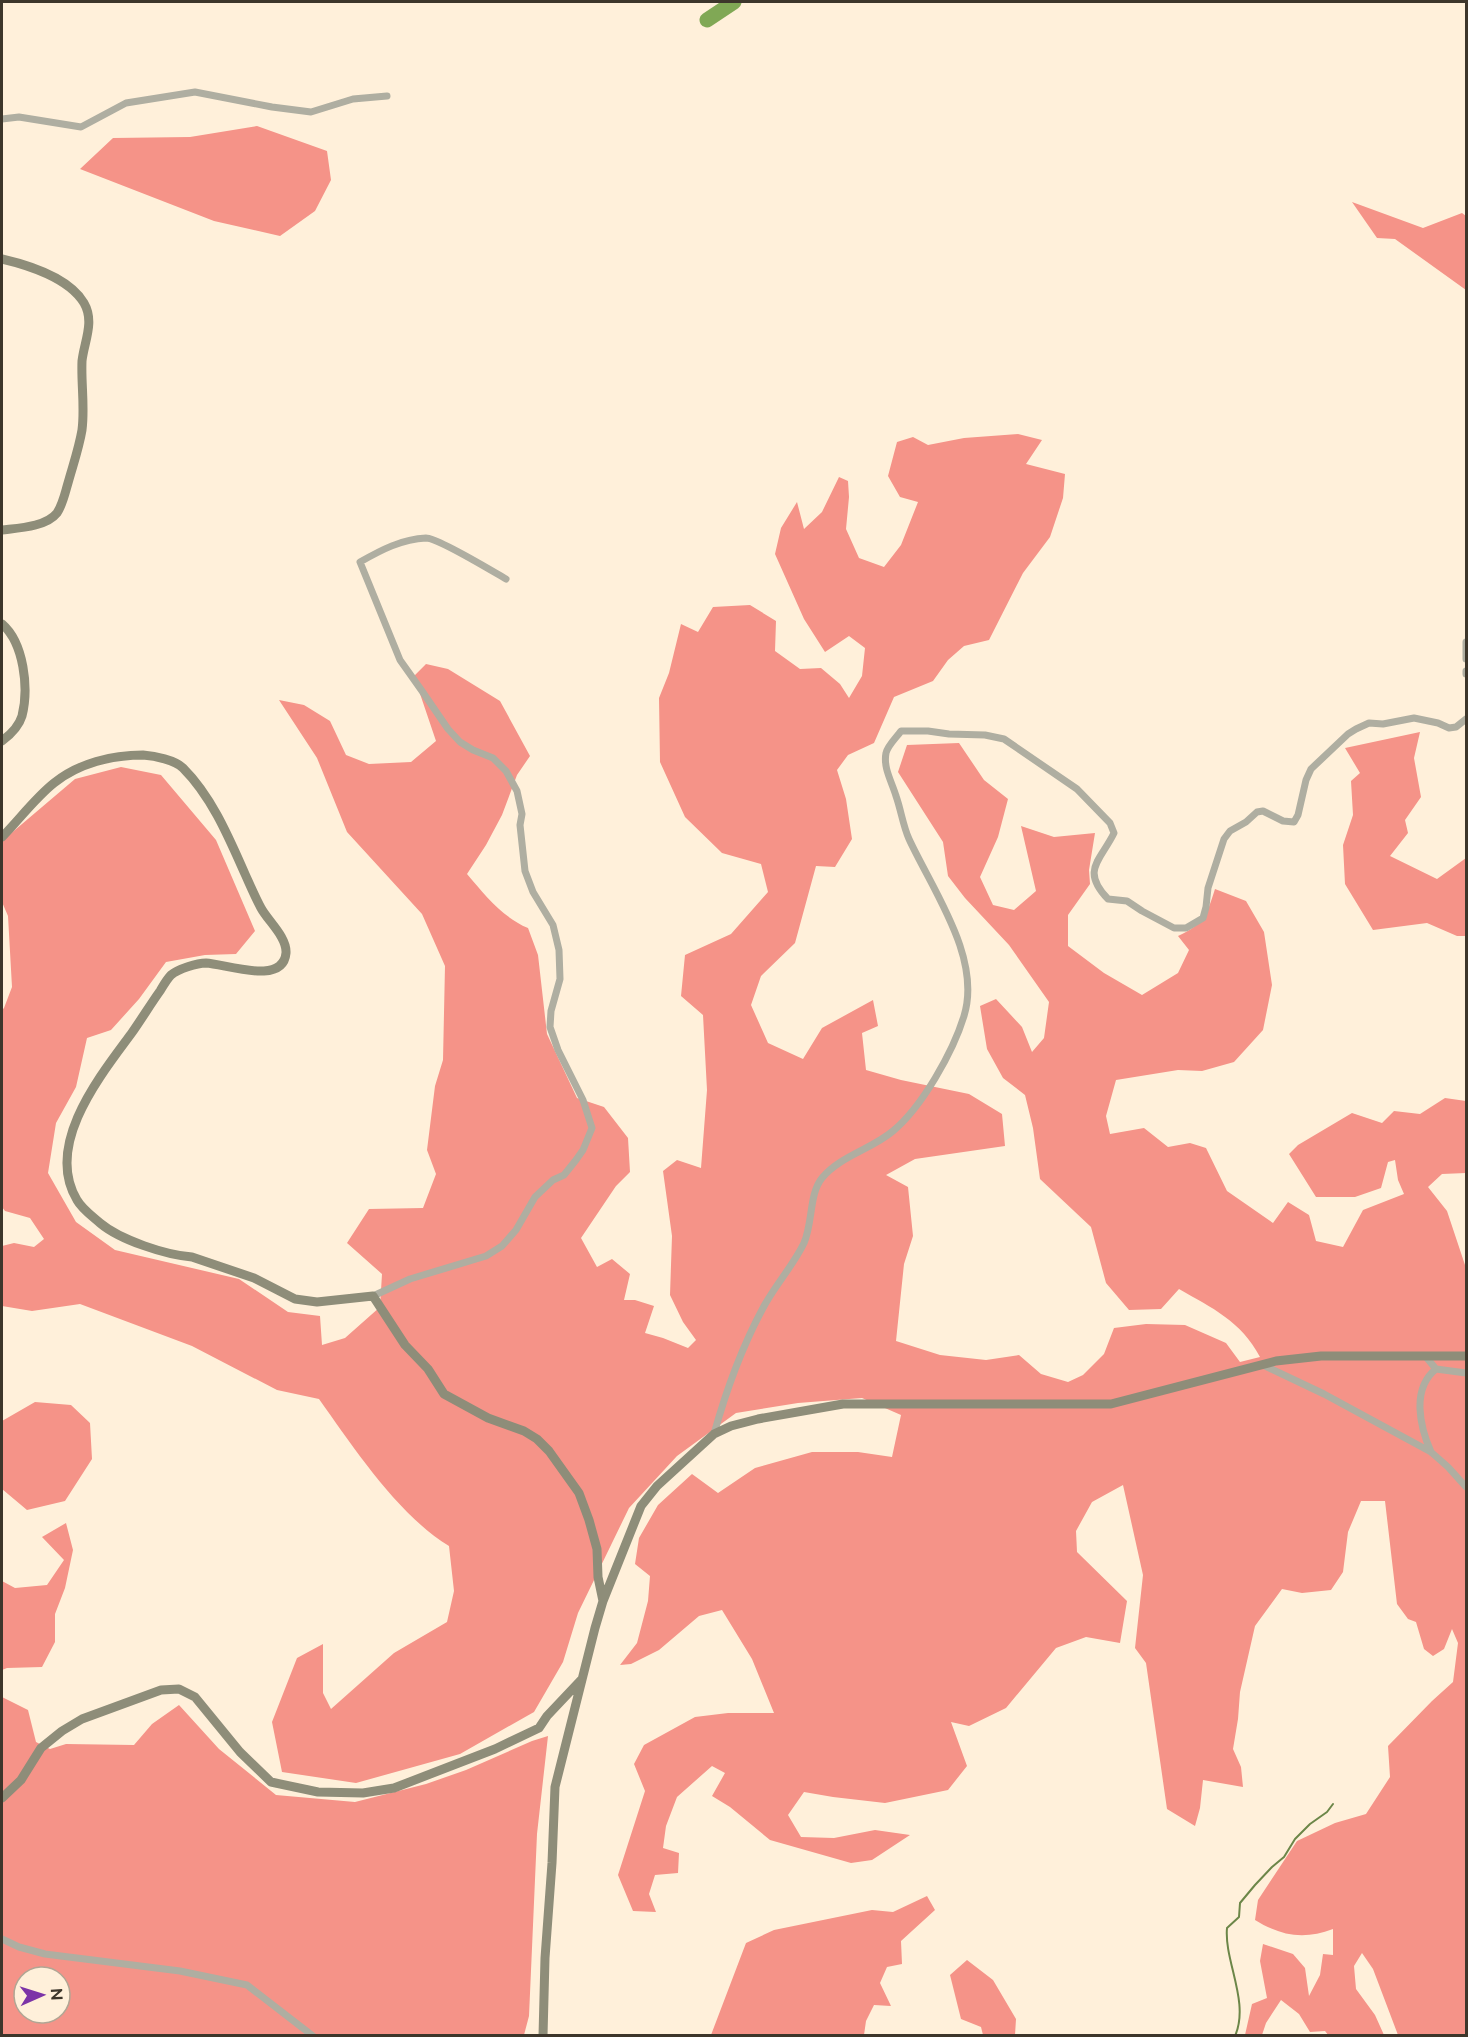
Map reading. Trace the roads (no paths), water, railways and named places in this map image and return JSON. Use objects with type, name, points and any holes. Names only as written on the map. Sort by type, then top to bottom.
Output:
[{"type":"street","points":[[2,119],[19,117],[81,127],[126,103],[195,92],[311,112],[353,99],[387,96]]},
{"type":"street","points":[[2,259],[31,266],[74,292],[87,309],[89,320],[82,373],[82,428],[64,498],[56,514],[49,519],[20,528],[2,530]]},
{"type":"street","points":[[2,837],[54,783],[96,761],[118,757],[150,756],[182,766],[222,823],[261,908],[286,947],[286,955],[276,969],[262,972],[206,963],[194,964],[172,975],[108,1065],[77,1117],[72,1130],[68,1177],[77,1201],[86,1211],[110,1231],[155,1248],[192,1257],[254,1278],[295,1299],[317,1302],[373,1296],[410,1279],[486,1256],[502,1246],[516,1230],[535,1197],[552,1180],[564,1175],[576,1161],[592,1128],[583,1100],[558,1050],[550,1027],[551,1011],[560,979],[559,950],[553,925],[533,892],[525,871],[520,825],[522,814],[518,791],[506,771],[493,758],[460,742],[448,729],[400,660],[360,562],[388,546],[429,538],[506,579]]},
{"type":"street","points":[[2,624],[9,630],[17,645],[23,682],[21,717],[16,727],[2,741]]},
{"type":"street","points":[[1467,642],[1467,659]]},
{"type":"street","points":[[714,1434],[723,1400],[764,1306],[805,1241],[811,1223],[816,1188],[822,1178],[833,1168],[893,1132],[911,1113],[939,1072],[964,1016],[969,991],[966,964],[949,920],[908,837],[885,766],[886,751],[901,731],[996,736],[1066,780],[1102,813],[1114,833],[1094,868],[1095,878],[1102,892],[1108,899],[1127,901],[1142,912],[1174,928],[1186,928],[1203,918],[1208,888],[1224,839],[1230,831],[1246,822],[1257,812],[1263,811],[1283,821],[1293,822],[1298,815],[1306,780],[1311,769],[1348,734],[1369,723],[1383,724],[1414,718],[1449,728],[1456,727],[1467,718]]},
{"type":"street","points":[[373,1296],[405,1345],[428,1369],[444,1394],[488,1418],[524,1431],[537,1439],[549,1451],[579,1493],[589,1520],[597,1549],[598,1578],[603,1601]]},
{"type":"street","points":[[543,2036],[555,1787],[603,1601],[641,1506],[657,1486],[714,1434],[730,1426],[758,1419],[843,1404],[1111,1404],[1276,1361],[1321,1356],[1467,1356]]},
{"type":"street","points":[[1426,1357],[1436,1369],[1467,1374]]},
{"type":"street","points":[[1263,1365],[1324,1394],[1431,1452],[1467,1487]]},
{"type":"street","points":[[1431,1452],[1423,1436],[1420,1397],[1429,1374],[1436,1369]]},
{"type":"street","points":[[2,1798],[21,1780],[41,1748],[62,1731],[82,1719],[161,1690],[180,1689],[195,1697],[240,1752],[271,1782],[318,1792],[363,1793],[393,1788],[495,1749],[539,1728],[547,1716],[581,1680]]},
{"type":"street","points":[[2,1939],[19,1947],[45,1954],[180,1971],[247,1985],[313,2036]]},
{"type":"waterway","points":[[707,20],[734,2]]},
{"type":"waterway","points":[[1235,2036],[1240,2009],[1229,1954],[1227,1928],[1239,1917],[1240,1903],[1255,1885],[1284,1857],[1295,1839],[1327,1812],[1333,1804]]}]
